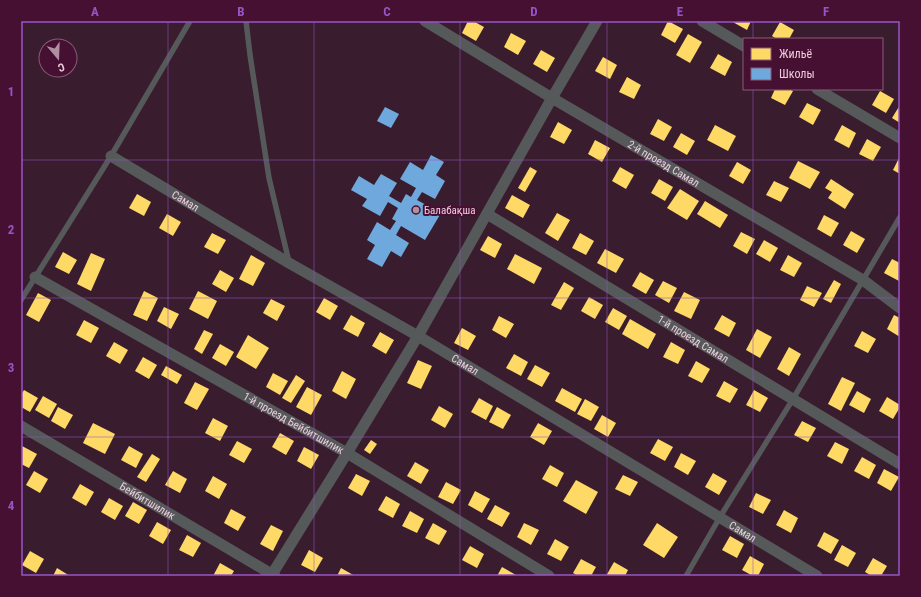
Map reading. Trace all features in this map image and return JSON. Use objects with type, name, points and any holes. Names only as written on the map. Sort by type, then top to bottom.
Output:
[{"type":"street","name":"2-й проезд Самал","points":[[425,21],[552,98],[863,280],[900,308]]},
{"type":"street","points":[[272,575],[418,336],[552,98],[598,21]]},
{"type":"street","points":[[702,21],[743,45]]},
{"type":"street","points":[[819,90],[900,138]]},
{"type":"street","name":"Самал","points":[[111,156],[289,263],[418,336],[817,576]]},
{"type":"street","name":"1-й проезд Самал","points":[[486,214],[900,464]]},
{"type":"street","name":"1-й проезд Бейбитшилик","points":[[35,278],[347,453],[549,576]]},
{"type":"street","name":"Бейбитшилик","points":[[21,426],[272,575]]},
{"type":"lane","points":[[21,300],[111,156],[190,21]]},
{"type":"lane","points":[[246,21],[269,178],[289,263]]},
{"type":"lane","points":[[686,576],[720,517],[793,399],[900,217]]},
{"type":"building: Жильё","points":[[468,21],[473,21],[484,27],[476,41],[462,33]]},
{"type":"building: Жильё","points":[[668,21],[683,29],[675,43],[661,35]]},
{"type":"building: Жильё","points":[[731,21],[751,21],[747,30]]},
{"type":"building: Жильё","points":[[780,22],[794,30],[790,38],[775,38],[772,36]]},
{"type":"building: Жильё","points":[[511,33],[526,41],[518,55],[504,47]]},
{"type":"building: Жильё","points":[[688,34],[702,42],[690,63],[676,55]]},
{"type":"building: Жильё","points":[[541,50],[555,58],[547,72],[533,64]]},
{"type":"building: Жильё","points":[[718,54],[732,62],[725,76],[710,68]]},
{"type":"building: Жильё","points":[[603,57],[617,65],[610,79],[595,71]]},
{"type":"building: Жильё","points":[[627,77],[641,85],[634,99],[619,92]]},
{"type":"building: Жильё","points":[[775,90],[793,91],[785,105],[771,98]]},
{"type":"building: Жильё","points":[[880,91],[894,99],[886,113],[872,105]]},
{"type":"building: Жильё","points":[[807,103],[821,110],[813,125],[799,117]]},
{"type":"building: Жильё","points":[[900,105],[900,123],[892,118]]},
{"type":"building: Жильё","points":[[658,119],[672,127],[664,141],[650,134]]},
{"type":"building: Жильё","points":[[558,122],[572,130],[564,144],[550,137]]},
{"type":"building: Жильё","points":[[715,125],[736,136],[728,151],[707,140]]},
{"type":"building: Жильё","points":[[842,125],[856,133],[849,148],[834,140]]},
{"type":"building: Жильё","points":[[681,133],[695,141],[687,155],[673,147]]},
{"type":"building: Жильё","points":[[867,139],[881,147],[873,161],[859,154]]},
{"type":"building: Жильё","points":[[595,140],[610,148],[602,162],[588,154]]},
{"type":"building: Жильё","points":[[900,156],[900,174],[893,170]]},
{"type":"building: Жильё","points":[[798,161],[820,172],[810,189],[789,178]]},
{"type":"building: Жильё","points":[[737,162],[751,170],[743,184],[729,176]]},
{"type":"building: Жильё","points":[[530,167],[537,171],[525,192],[518,188]]},
{"type":"building: Жильё","points":[[620,167],[634,175],[626,189],[612,181]]},
{"type":"building: Жильё","points":[[659,179],[673,187],[665,201],[651,193]]},
{"type":"building: Жильё","points":[[831,179],[854,194],[845,209],[828,198],[832,192],[825,188]]},
{"type":"building: Жильё","points":[[774,181],[789,188],[781,202],[766,195]]},
{"type":"building: Жильё","points":[[680,189],[699,201],[687,220],[667,208]]},
{"type":"building: Жильё","points":[[137,194],[151,202],[144,216],[129,208]]},
{"type":"building: Жильё","points":[[512,195],[530,205],[523,218],[505,208]]},
{"type":"building: Жильё","points":[[705,201],[728,215],[720,228],[697,214]]},
{"type":"building: Жильё","points":[[557,213],[570,220],[558,241],[545,233]]},
{"type":"building: Жильё","points":[[167,214],[181,222],[173,236],[159,228]]},
{"type":"building: Жильё","points":[[824,215],[839,223],[831,237],[817,229]]},
{"type":"building: Жильё","points":[[851,231],[865,239],[857,253],[843,245]]},
{"type":"building: Жильё","points":[[741,232],[755,239],[747,254],[733,246]]},
{"type":"building: Жильё","points":[[212,233],[226,240],[218,254],[204,247]]},
{"type":"building: Жильё","points":[[580,233],[594,241],[586,255],[572,248]]},
{"type":"building: Жильё","points":[[488,236],[502,244],[495,258],[480,250]]},
{"type":"building: Жильё","points":[[764,240],[778,248],[770,262],[756,254]]},
{"type":"building: Жильё","points":[[605,249],[624,259],[616,273],[597,263]]},
{"type":"building: Жильё","points":[[63,252],[77,260],[69,274],[55,267]]},
{"type":"building: Жильё","points":[[91,253],[105,259],[91,291],[77,284]]},
{"type":"building: Жильё","points":[[515,254],[542,268],[534,284],[507,269]]},
{"type":"building: Жильё","points":[[251,255],[265,263],[253,286],[239,279]]},
{"type":"building: Жильё","points":[[788,255],[802,263],[794,277],[780,270]]},
{"type":"building: Жильё","points":[[892,259],[900,263],[899,281],[884,273]]},
{"type":"building: Жильё","points":[[220,270],[234,278],[226,292],[212,284]]},
{"type":"building: Жильё","points":[[640,272],[654,280],[646,294],[632,286]]},
{"type":"building: Жильё","points":[[834,280],[841,284],[831,303],[823,299]]},
{"type":"building: Жильё","points":[[663,281],[677,288],[669,303],[655,295]]},
{"type":"building: Жильё","points":[[564,282],[574,288],[561,310],[551,305]]},
{"type":"building: Жильё","points":[[807,286],[822,293],[814,307],[800,300]]},
{"type":"building: Жильё","points":[[144,291],[158,298],[147,321],[133,315]]},
{"type":"building: Жильё","points":[[198,291],[217,301],[208,319],[189,309]]},
{"type":"building: Жильё","points":[[684,292],[700,300],[691,319],[674,311]]},
{"type":"building: Жильё","points":[[38,293],[51,300],[39,322],[26,315]]},
{"type":"building: Жильё","points":[[589,297],[603,305],[595,319],[581,311]]},
{"type":"building: Жильё","points":[[324,298],[338,306],[330,320],[316,312]]},
{"type":"building: Жильё","points":[[271,299],[285,306],[277,321],[263,313]]},
{"type":"building: Жильё","points":[[164,307],[179,314],[171,329],[157,321]]},
{"type":"building: Жильё","points":[[613,308],[627,316],[619,330],[605,322]]},
{"type":"building: Жильё","points":[[351,315],[365,323],[358,337],[343,329]]},
{"type":"building: Жильё","points":[[722,315],[736,323],[729,337],[714,329]]},
{"type":"building: Жильё","points":[[894,315],[900,318],[900,337],[887,329]]},
{"type":"building: Жильё","points":[[499,316],[514,324],[506,338],[492,330]]},
{"type":"building: Жильё","points":[[630,319],[656,334],[648,349],[622,334]]},
{"type":"building: Жильё","points":[[84,320],[99,328],[91,343],[76,335]]},
{"type":"building: Жильё","points":[[462,328],[476,336],[468,350],[454,343]]},
{"type":"building: Жильё","points":[[757,329],[772,337],[760,358],[746,350]]},
{"type":"building: Жильё","points":[[204,330],[213,334],[202,354],[194,349]]},
{"type":"building: Жильё","points":[[862,331],[876,339],[868,353],[854,346]]},
{"type":"building: Жильё","points":[[380,332],[394,340],[386,354],[372,346]]},
{"type":"building: Жильё","points":[[248,335],[269,348],[256,369],[236,357]]},
{"type":"building: Жильё","points":[[114,342],[128,350],[120,364],[106,356]]},
{"type":"building: Жильё","points":[[671,342],[685,350],[678,364],[663,357]]},
{"type":"building: Жильё","points":[[220,344],[234,352],[226,366],[212,358]]},
{"type":"building: Жильё","points":[[789,347],[801,354],[789,376],[777,369]]},
{"type":"building: Жильё","points":[[514,354],[528,362],[521,376],[506,368]]},
{"type":"building: Жильё","points":[[143,357],[157,365],[149,379],[135,371]]},
{"type":"building: Жильё","points":[[418,360],[432,366],[421,389],[407,383]]},
{"type":"building: Жильё","points":[[696,361],[710,369],[702,383],[688,376]]},
{"type":"building: Жильё","points":[[535,365],[550,373],[542,387],[527,379]]},
{"type":"building: Жильё","points":[[166,366],[182,375],[177,384],[161,375]]},
{"type":"building: Жильё","points":[[342,371],[356,379],[346,399],[332,391]]},
{"type":"building: Жильё","points":[[273,373],[288,381],[280,395],[266,387]]},
{"type":"building: Жильё","points":[[296,375],[305,381],[291,403],[282,398]]},
{"type":"building: Жильё","points":[[842,377],[855,383],[841,411],[828,404]]},
{"type":"building: Жильё","points":[[724,381],[738,389],[730,403],[716,396]]},
{"type":"building: Жильё","points":[[195,382],[209,389],[197,410],[184,403]]},
{"type":"building: Жильё","points":[[307,387],[322,395],[311,415],[296,407]]},
{"type":"building: Жильё","points":[[562,388],[582,399],[575,412],[555,401]]},
{"type":"building: Жильё","points":[[24,390],[38,398],[30,412],[21,407],[21,395]]},
{"type":"building: Жильё","points":[[754,390],[768,398],[760,412],[746,405]]},
{"type":"building: Жильё","points":[[857,391],[871,399],[864,413],[849,405]]},
{"type":"building: Жильё","points":[[43,396],[57,404],[49,418],[35,410]]},
{"type":"building: Жильё","points":[[887,397],[900,405],[893,419],[879,411]]},
{"type":"building: Жильё","points":[[479,398],[493,406],[486,420],[471,412]]},
{"type":"building: Жильё","points":[[585,399],[599,407],[591,421],[577,414]]},
{"type":"building: Жильё","points":[[439,406],[453,414],[445,428],[431,420]]},
{"type":"building: Жильё","points":[[58,407],[73,415],[65,429],[51,421]]},
{"type":"building: Жильё","points":[[497,407],[511,415],[503,429],[489,422]]},
{"type":"building: Жильё","points":[[602,415],[616,423],[608,437],[594,429]]},
{"type":"building: Жильё","points":[[213,418],[228,426],[220,441],[205,433]]},
{"type":"building: Жильё","points":[[802,421],[816,428],[808,442],[794,435]]},
{"type":"building: Жильё","points":[[93,423],[115,434],[105,454],[83,443]]},
{"type":"building: Жильё","points":[[538,423],[552,431],[544,445],[530,437]]},
{"type":"building: Жильё","points":[[280,433],[294,441],[286,455],[272,447]]},
{"type":"building: Жильё","points":[[658,439],[673,447],[665,461],[650,453]]},
{"type":"building: Жильё","points":[[371,440],[377,444],[370,454],[364,450]]},
{"type":"building: Жильё","points":[[237,441],[252,449],[244,463],[229,455]]},
{"type":"building: Жильё","points":[[835,442],[849,449],[842,464],[827,456]]},
{"type":"building: Жильё","points":[[22,446],[37,454],[29,468],[21,464]]},
{"type":"building: Жильё","points":[[129,446],[143,454],[136,468],[121,460]]},
{"type":"building: Жильё","points":[[304,447],[319,455],[311,469],[297,461]]},
{"type":"building: Жильё","points":[[681,453],[696,461],[688,475],[674,467]]},
{"type":"building: Жильё","points":[[152,454],[160,459],[146,482],[137,477]]},
{"type":"building: Жильё","points":[[862,457],[876,465],[869,479],[854,471]]},
{"type":"building: Жильё","points":[[415,462],[429,470],[421,484],[407,476]]},
{"type":"building: Жильё","points":[[550,465],[564,473],[557,487],[542,479]]},
{"type":"building: Жильё","points":[[884,469],[899,477],[891,491],[877,483]]},
{"type":"building: Жильё","points":[[34,471],[48,479],[40,493],[26,485]]},
{"type":"building: Жильё","points":[[173,471],[187,479],[180,493],[165,485]]},
{"type":"building: Жильё","points":[[713,473],[727,481],[719,495],[705,487]]},
{"type":"building: Жильё","points":[[356,474],[370,481],[362,496],[348,488]]},
{"type":"building: Жильё","points":[[623,475],[638,482],[630,496],[615,489]]},
{"type":"building: Жильё","points":[[213,476],[227,484],[219,499],[205,491]]},
{"type":"building: Жильё","points":[[576,480],[598,492],[586,514],[563,501]]},
{"type":"building: Жильё","points":[[446,482],[461,490],[453,504],[438,497]]},
{"type":"building: Жильё","points":[[80,484],[94,492],[86,506],[72,498]]},
{"type":"building: Жильё","points":[[475,491],[490,499],[482,513],[468,505]]},
{"type":"building: Жильё","points":[[756,493],[771,500],[763,514],[749,507]]},
{"type":"building: Жильё","points":[[386,496],[400,504],[393,518],[378,510]]},
{"type":"building: Жильё","points":[[109,498],[123,506],[115,520],[101,512]]},
{"type":"building: Жильё","points":[[133,502],[147,510],[139,524],[125,516]]},
{"type":"building: Жильё","points":[[495,505],[510,513],[502,527],[487,519]]},
{"type":"building: Жильё","points":[[231,509],[246,517],[238,531],[224,523]]},
{"type":"building: Жильё","points":[[784,510],[798,518],[791,533],[776,525]]},
{"type":"building: Жильё","points":[[410,511],[424,519],[417,533],[402,526]]},
{"type":"building: Жильё","points":[[157,522],[171,530],[163,544],[149,536]]},
{"type":"building: Жильё","points":[[433,523],[447,531],[439,545],[425,538]]},
{"type":"building: Жильё","points":[[524,523],[539,530],[531,545],[517,537]]},
{"type":"building: Жильё","points":[[657,523],[678,537],[664,558],[643,545]]},
{"type":"building: Жильё","points":[[271,525],[283,531],[273,551],[260,544]]},
{"type":"building: Жильё","points":[[824,532],[839,540],[831,554],[817,546]]},
{"type":"building: Жильё","points":[[187,535],[201,543],[193,557],[179,550]]},
{"type":"building: Жильё","points":[[730,536],[744,544],[737,558],[722,550]]},
{"type":"building: Жильё","points":[[555,539],[569,547],[561,561],[547,554]]},
{"type":"building: Жильё","points":[[842,545],[856,553],[848,567],[834,560]]},
{"type":"building: Жильё","points":[[470,546],[484,554],[477,568],[462,560]]},
{"type":"building: Жильё","points":[[309,550],[323,558],[315,572],[301,565]]},
{"type":"building: Жильё","points":[[30,551],[44,559],[36,573],[22,565]]},
{"type":"building: Жильё","points":[[750,556],[764,564],[758,576],[753,576],[742,570]]},
{"type":"building: Жильё","points":[[873,558],[887,566],[881,576],[872,576],[865,572]]},
{"type":"building: Жильё","points":[[581,559],[596,567],[591,576],[578,576],[573,573]]},
{"type":"building: Жильё","points":[[614,562],[628,570],[625,576],[606,576]]},
{"type":"building: Жильё","points":[[220,563],[234,571],[231,576],[213,576]]},
{"type":"building: Жильё","points":[[502,567],[516,575],[516,576],[497,576]]},
{"type":"building: Жильё","points":[[57,568],[70,576],[53,576]]},
{"type":"building: Жильё","points":[[341,568],[355,576],[337,576]]},
{"type":"building: Школы","points":[[385,107],[399,114],[391,128],[377,121]]},
{"type":"building: Школы","name":"Балабақша","points":[[431,155],[444,162],[436,175],[445,181],[435,199],[422,192],[417,200],[441,213],[425,240],[401,226],[396,235],[409,243],[401,257],[391,251],[382,267],[367,259],[375,245],[367,240],[377,222],[390,230],[396,221],[392,219],[398,208],[388,202],[380,216],[362,206],[367,199],[351,190],[359,176],[374,185],[381,174],[397,183],[389,196],[401,203],[406,194],[411,197],[416,188],[400,179],[410,162],[423,170]]},
{"type":"place","name":"Балабақша","points":[[416,210]]}]
